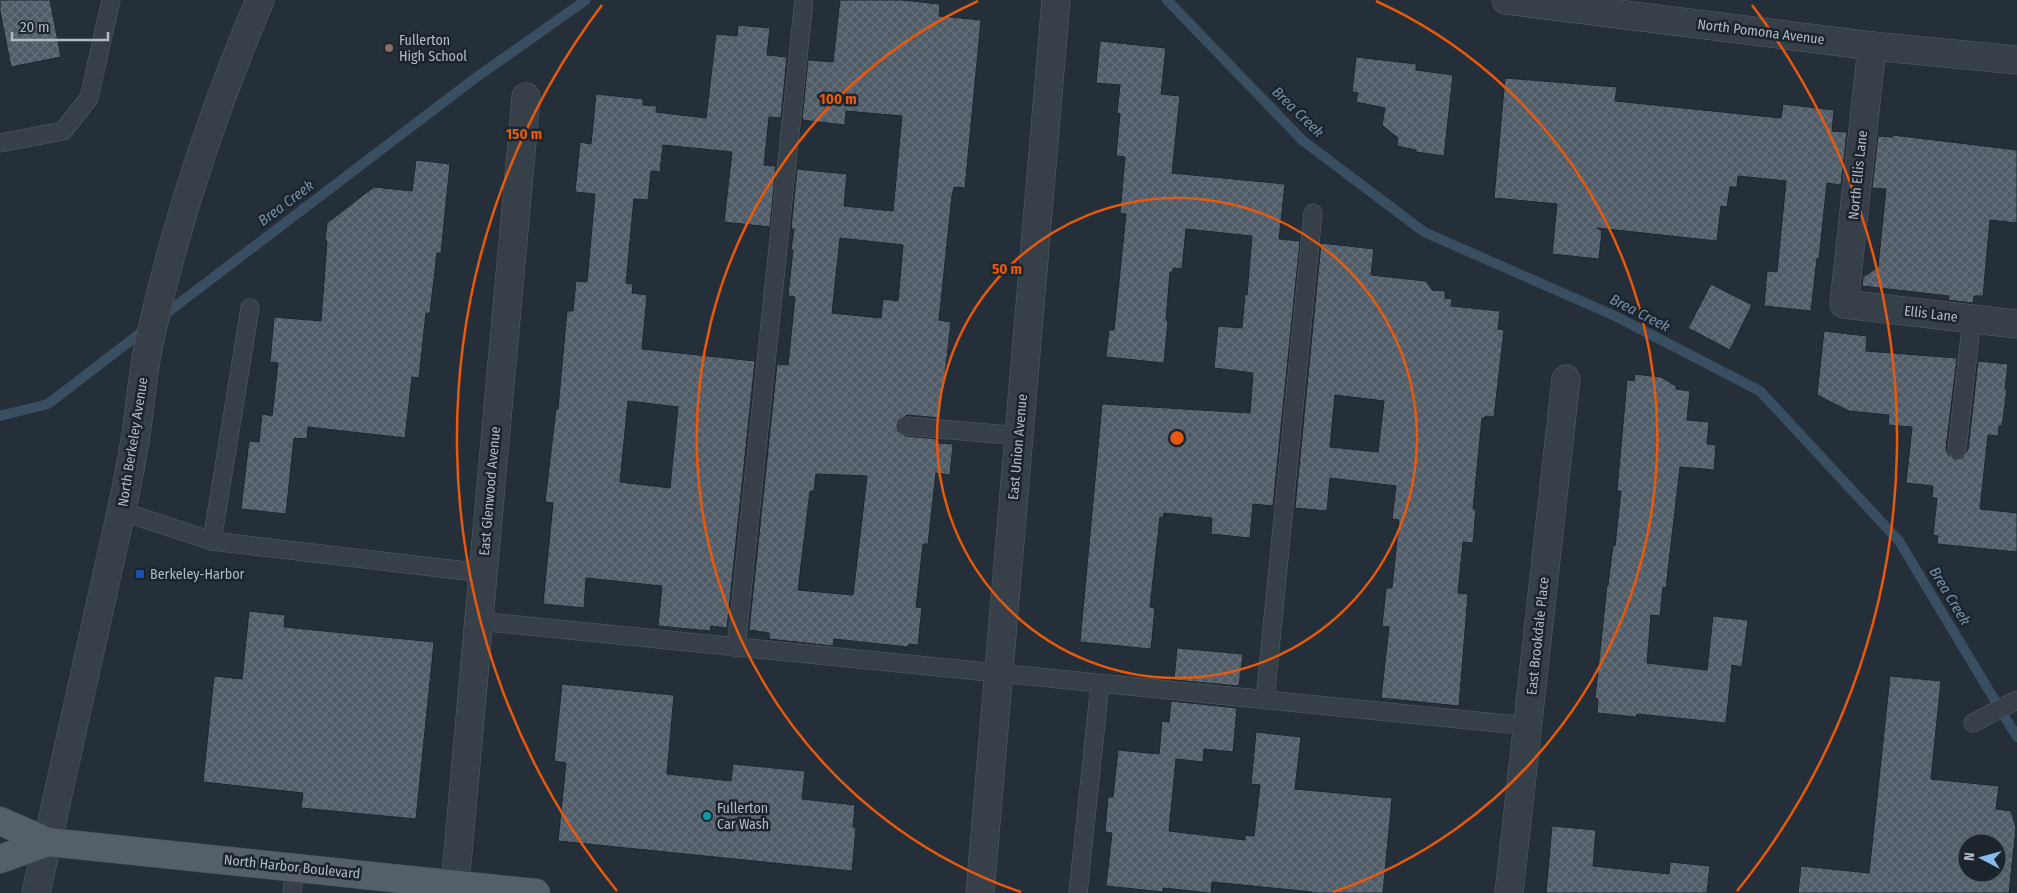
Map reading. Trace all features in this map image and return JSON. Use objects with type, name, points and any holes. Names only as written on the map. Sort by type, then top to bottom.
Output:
[{"type":"main road","name":"North Harbor Boulevard","points":[[0,821],[48,842],[294,880],[455,885],[536,893]]},
{"type":"main road","name":"North Harbor Boulevard","points":[[0,858],[48,842]]},
{"type":"street","name":"North Berkeley Avenue","points":[[36,893],[121,511],[136,434],[150,336],[169,259],[201,152],[238,51],[260,0]]},
{"type":"street","name":"East Union Avenue","points":[[980,893],[1056,0]]},
{"type":"street","name":"North Pomona Avenue","points":[[1506,0],[1872,46],[2017,60]]},
{"type":"street","name":"North Ellis Lane","points":[[1844,304],[1872,46]]},
{"type":"street","name":"East Glenwood Avenue","points":[[455,885],[526,97]]},
{"type":"street","name":"Ellis Lane","points":[[1844,304],[2017,324]]},
{"type":"street","name":"East Brookdale Place","points":[[1509,893],[1566,380]]},
{"type":"lane","points":[[0,143],[63,131],[89,98],[110,0]]},
{"type":"lane","points":[[736,648],[804,0]]},
{"type":"lane","points":[[1265,700],[1313,213]]},
{"type":"lane","points":[[212,541],[250,308]]},
{"type":"lane","points":[[1957,449],[1972,319]]},
{"type":"lane","points":[[907,426],[1019,436]]},
{"type":"lane","points":[[121,511],[212,541],[483,574]]},
{"type":"lane","points":[[478,621],[1528,726]]},
{"type":"lane","points":[[1078,893],[1100,684]]},
{"type":"lane","points":[[1973,723],[2017,700]]},
{"type":"building","points":[[0,0],[50,0],[61,57],[11,67],[0,11]]},
{"type":"building","points":[[840,0],[901,0],[940,4],[939,16],[981,20],[965,188],[954,187],[952,196],[939,320],[951,322],[940,418],[907,415],[899,420],[897,425],[898,431],[906,436],[938,439],[938,443],[953,444],[950,475],[936,473],[928,544],[923,544],[916,607],[922,608],[918,645],[909,644],[908,647],[834,639],[833,646],[769,639],[769,633],[749,630],[777,364],[788,365],[795,297],[788,296],[794,229],[791,229],[797,169],[847,174],[844,206],[893,211],[902,116],[846,111],[845,125],[802,120],[808,60],[833,62]],"holes":[[[840,238],[903,245],[898,301],[883,299],[881,318],[832,313]],[[816,474],[867,476],[853,595],[798,590],[810,491],[814,491]]]},
{"type":"building","points":[[738,25],[770,28],[767,55],[787,57],[781,118],[769,117],[764,165],[776,166],[770,227],[724,222],[732,152],[663,145],[660,172],[651,171],[648,200],[634,199],[626,283],[633,284],[632,293],[647,295],[642,349],[755,361],[727,628],[711,626],[710,631],[658,626],[662,586],[586,578],[584,608],[543,604],[553,503],[545,502],[556,409],[558,409],[567,311],[573,311],[576,281],[587,282],[595,194],[575,192],[580,142],[591,144],[596,94],[643,99],[643,105],[657,106],[656,112],[706,118],[716,34],[737,36]],"holes":[[[628,401],[678,407],[670,488],[620,482]]]},
{"type":"building","points":[[1100,41],[1166,48],[1161,94],[1180,96],[1172,173],[1285,184],[1279,239],[1300,241],[1273,506],[1253,504],[1250,538],[1211,534],[1212,518],[1164,513],[1163,518],[1160,517],[1150,607],[1155,608],[1151,649],[1080,642],[1102,404],[1250,413],[1253,373],[1214,368],[1218,326],[1242,328],[1252,236],[1186,229],[1182,269],[1173,268],[1173,272],[1170,272],[1164,363],[1106,357],[1109,330],[1114,330],[1126,214],[1120,213],[1125,157],[1116,156],[1120,114],[1117,113],[1120,85],[1096,83]]},
{"type":"building","points":[[1356,57],[1416,64],[1416,70],[1453,75],[1444,156],[1416,152],[1416,150],[1397,146],[1398,138],[1382,125],[1385,108],[1356,102],[1358,93],[1352,92]]},
{"type":"building","points":[[1505,78],[1617,87],[1615,101],[1781,118],[1783,104],[1834,110],[1832,131],[1847,132],[1841,185],[1827,183],[1811,311],[1764,306],[1767,271],[1777,272],[1786,181],[1738,176],[1737,187],[1730,187],[1727,207],[1721,206],[1717,241],[1597,228],[1602,231],[1599,259],[1552,254],[1557,204],[1494,198]]},
{"type":"building","points":[[1893,135],[2017,150],[2017,223],[1990,220],[1983,296],[1974,296],[1973,303],[1948,300],[1949,296],[1862,286],[1863,277],[1878,267],[1886,189],[1872,188],[1878,136],[1893,137]]},
{"type":"building","points":[[416,160],[450,164],[441,253],[437,253],[430,313],[426,313],[419,378],[412,377],[405,438],[308,427],[307,439],[294,438],[286,514],[241,509],[249,441],[259,442],[262,414],[272,416],[278,363],[270,362],[274,317],[321,321],[327,223],[374,187],[412,191]]},
{"type":"building","points":[[1321,243],[1374,249],[1371,275],[1426,281],[1432,290],[1445,291],[1445,298],[1452,299],[1451,306],[1500,311],[1498,329],[1504,330],[1494,417],[1485,416],[1485,418],[1482,418],[1473,509],[1476,509],[1473,543],[1463,542],[1458,593],[1468,594],[1459,706],[1381,698],[1389,627],[1382,626],[1386,588],[1392,588],[1399,520],[1392,519],[1396,486],[1330,478],[1327,511],[1295,508]],"holes":[[[1335,395],[1384,401],[1378,452],[1330,447]]]},
{"type":"building","points":[[1711,284],[1752,305],[1730,350],[1688,328]]},
{"type":"building","points":[[1824,331],[1867,336],[1866,351],[1957,358],[1946,448],[1948,454],[1955,459],[1962,458],[1968,450],[1978,361],[2008,364],[2002,426],[1999,426],[1998,436],[1988,435],[1980,509],[2017,513],[2017,552],[1937,544],[1938,536],[1933,535],[1937,498],[1932,498],[1933,486],[1906,483],[1912,427],[1888,425],[1889,415],[1849,411],[1817,395]]},
{"type":"building","points":[[1635,374],[1661,377],[1676,386],[1676,389],[1690,391],[1687,420],[1709,422],[1707,444],[1716,445],[1714,470],[1680,467],[1666,588],[1663,587],[1660,616],[1651,615],[1647,663],[1707,670],[1713,616],[1748,620],[1742,667],[1732,665],[1726,723],[1637,714],[1636,717],[1597,713],[1598,699],[1595,698],[1607,585],[1613,545],[1615,546],[1621,491],[1617,491],[1627,380],[1634,381]]},
{"type":"building","points":[[249,611],[285,615],[284,627],[434,642],[416,819],[301,808],[303,793],[203,782],[214,676],[242,679]]},
{"type":"building","points":[[1177,648],[1243,654],[1239,686],[1174,680]]},
{"type":"building","points":[[1890,676],[1941,681],[1931,779],[1999,786],[1996,809],[2011,811],[2016,828],[2009,893],[1798,893],[1801,866],[1869,873]]},
{"type":"building","name":"Fullerton Car Wash","points":[[562,684],[674,695],[667,774],[731,781],[733,764],[805,771],[802,799],[855,805],[853,827],[856,828],[852,871],[558,841],[566,763],[554,761]]},
{"type":"building","points":[[1171,701],[1237,708],[1233,752],[1204,749],[1203,762],[1176,759],[1169,831],[1245,840],[1245,835],[1254,836],[1260,785],[1251,784],[1256,732],[1301,737],[1295,789],[1392,798],[1383,893],[1312,893],[1212,882],[1211,893],[1163,888],[1163,892],[1106,886],[1112,833],[1105,832],[1108,797],[1113,797],[1118,750],[1159,754],[1162,721],[1169,722]]},
{"type":"building","points":[[1552,826],[1596,830],[1593,866],[1669,874],[1670,862],[1710,866],[1707,893],[1546,893]]},
{"type":"waterway","name":"Brea Creek","points":[[160,318],[474,79],[586,0]]},
{"type":"waterway","name":"Brea Creek","points":[[1167,0],[1302,140],[1424,232],[1615,316],[1760,391],[1899,541],[2017,737]]},
{"type":"waterway","name":"Brea Creek","points":[[0,416],[48,404],[147,328]]},
{"type":"place","name":"Fullerton High School","points":[[389,48]]},
{"type":"place","name":"Berkeley-Harbor","points":[[140,574]]},
{"type":"place","name":"Fullerton Car Wash","points":[[707,816]]}]
